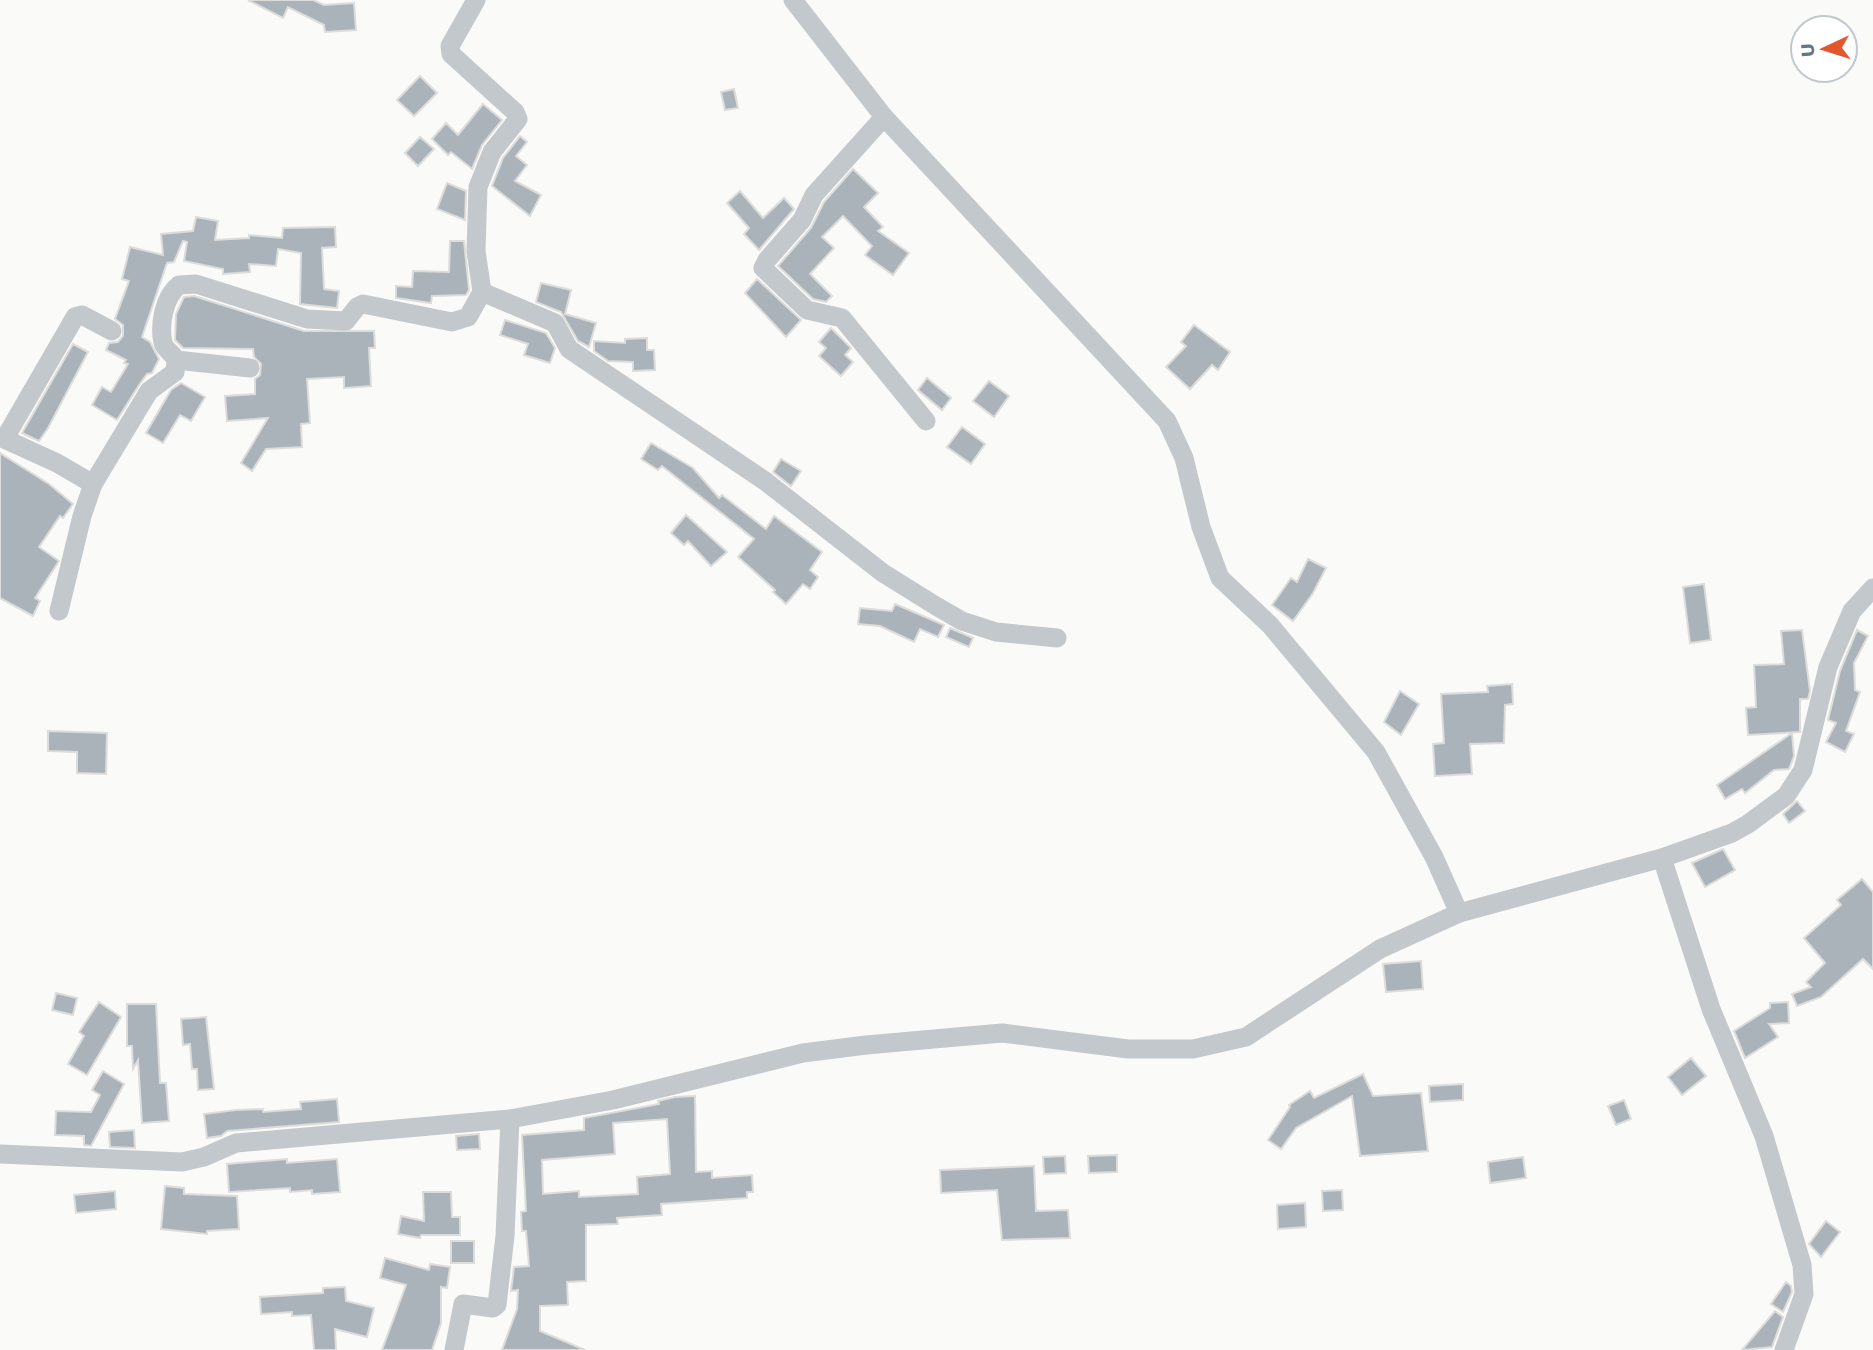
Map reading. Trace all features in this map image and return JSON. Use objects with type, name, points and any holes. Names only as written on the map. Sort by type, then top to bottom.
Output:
[{"type":"street","points":[[250,368],[176,360],[164,346],[162,332],[165,303],[179,285],[197,284],[252,299],[307,319],[346,321],[357,307],[363,304],[443,320],[461,321],[468,317],[482,292],[476,251],[478,187],[492,152],[518,118],[451,54],[450,46],[476,0]]},
{"type":"street","points":[[793,0],[884,117],[1167,421],[1184,458],[1201,527],[1220,578],[1270,625],[1376,752],[1433,857],[1459,913]]},
{"type":"street","points":[[884,117],[814,195],[802,220],[766,260],[763,268],[807,310],[842,318],[926,421]]},
{"type":"street","points":[[482,292],[555,323],[569,349],[765,481],[883,573],[936,606],[962,621],[996,632],[1057,638]]},
{"type":"street","points":[[93,484],[2,437],[75,317],[82,315],[112,331]]},
{"type":"street","points":[[59,611],[93,484],[137,408],[149,391],[172,376],[176,360]]},
{"type":"street","points":[[0,1154],[182,1162],[204,1157],[236,1143],[510,1119],[613,1100],[803,1053],[866,1045],[1002,1034],[1128,1049],[1193,1049],[1246,1037],[1380,949],[1459,913],[1662,858],[1732,833],[1776,803],[1793,788],[1809,755],[1828,667],[1852,611],[1873,588]]},
{"type":"street","points":[[1662,858],[1710,1009],[1764,1136],[1802,1265],[1804,1294],[1784,1350]]},
{"type":"street","points":[[454,1350],[463,1304],[493,1308],[497,1304],[505,1236],[510,1119]]},
{"type":"building","points":[[248,0],[313,0],[324,5],[354,3],[356,30],[325,32],[324,25],[288,7],[283,18]]},
{"type":"building","points":[[420,76],[437,93],[414,116],[397,100]]},
{"type":"building","points":[[734,89],[738,108],[725,110],[721,92]]},
{"type":"building","points":[[483,104],[502,120],[482,145],[472,169],[451,152],[448,155],[432,139],[446,123],[458,135]]},
{"type":"building","points":[[520,136],[527,142],[516,156],[527,165],[515,181],[541,195],[530,216],[492,186],[503,158]]},
{"type":"building","points":[[420,137],[434,149],[418,166],[405,153]]},
{"type":"building","points":[[853,169],[878,193],[864,207],[883,227],[878,231],[909,253],[893,275],[865,255],[872,246],[843,216],[822,237],[834,248],[810,274],[832,296],[826,302],[813,299],[778,266],[811,228],[824,202]]},
{"type":"building","points":[[447,183],[466,191],[465,220],[437,209]]},
{"type":"building","points":[[740,191],[763,218],[784,198],[794,209],[759,250],[744,234],[749,228],[727,203]]},
{"type":"building","points":[[196,217],[218,221],[215,240],[249,238],[249,235],[282,238],[283,228],[335,227],[336,247],[322,248],[324,289],[339,291],[337,308],[300,304],[301,253],[278,249],[276,266],[249,264],[250,272],[223,274],[223,269],[184,261],[187,242],[183,241],[174,262],[167,263],[142,337],[150,342],[159,359],[152,373],[147,374],[117,420],[92,405],[102,387],[111,392],[128,364],[124,363],[126,360],[106,350],[109,343],[118,342],[123,336],[123,325],[115,319],[129,281],[122,279],[130,247],[163,255],[161,234],[193,231]]},
{"type":"building","points":[[450,241],[464,241],[469,290],[466,295],[432,296],[431,303],[396,298],[396,286],[412,287],[413,271],[449,272]]},
{"type":"building","points":[[757,279],[801,320],[786,337],[745,293]]},
{"type":"building","points":[[541,283],[571,290],[565,314],[596,323],[589,347],[578,341],[561,312],[536,302]]},
{"type":"building","points":[[194,296],[304,331],[374,331],[375,348],[369,348],[371,386],[344,388],[344,377],[307,379],[310,423],[301,424],[302,447],[266,449],[252,471],[241,463],[268,418],[227,421],[225,396],[255,394],[255,379],[260,375],[261,364],[254,357],[253,349],[183,348],[175,340],[176,314],[184,297]]},
{"type":"building","points":[[505,320],[546,333],[555,348],[550,363],[524,355],[528,344],[500,335]]},
{"type":"building","points":[[1194,325],[1230,352],[1218,370],[1212,365],[1190,389],[1166,367],[1186,346],[1181,342]]},
{"type":"building","points":[[831,328],[851,348],[845,355],[853,362],[841,376],[819,356],[826,348],[819,342]]},
{"type":"building","points":[[647,338],[647,350],[654,350],[655,370],[633,371],[633,362],[608,361],[594,351],[594,341],[625,343],[625,339]]},
{"type":"building","points":[[73,344],[88,352],[39,441],[22,433]]},
{"type":"building","points":[[927,378],[951,398],[942,410],[918,390]]},
{"type":"building","points":[[989,381],[1009,396],[994,417],[973,401]]},
{"type":"building","points":[[181,383],[205,397],[191,421],[180,415],[163,443],[146,433],[171,390]]},
{"type":"building","points":[[962,427],[985,444],[971,464],[947,447]]},
{"type":"building","points":[[651,443],[693,468],[719,498],[722,495],[766,529],[774,516],[822,552],[810,570],[818,577],[810,589],[803,584],[786,604],[773,592],[775,590],[738,557],[754,539],[662,466],[658,470],[641,459]]},
{"type":"building","points":[[0,453],[49,484],[73,504],[63,518],[60,516],[39,547],[59,561],[35,598],[40,601],[33,616],[0,598]]},
{"type":"building","points":[[781,459],[801,471],[791,486],[773,472]]},
{"type":"building","points":[[686,515],[727,552],[711,566],[688,541],[684,545],[671,533]]},
{"type":"building","points":[[1308,559],[1326,568],[1313,593],[1293,621],[1272,605],[1291,578],[1297,582]]},
{"type":"building","points":[[1704,584],[1711,640],[1690,643],[1683,587]]},
{"type":"building","points":[[895,604],[944,625],[938,637],[920,629],[914,642],[880,626],[858,624],[860,608],[892,611]]},
{"type":"building","points":[[950,628],[973,638],[969,647],[946,637]]},
{"type":"building","points":[[1802,630],[1810,691],[1808,699],[1800,699],[1800,732],[1748,735],[1746,708],[1756,707],[1754,665],[1784,664],[1781,631]]},
{"type":"building","points":[[1857,630],[1868,636],[1854,663],[1855,690],[1860,692],[1846,731],[1854,734],[1845,752],[1826,742],[1836,723],[1828,720],[1840,671]]},
{"type":"building","points":[[1512,684],[1513,704],[1505,705],[1504,743],[1470,744],[1472,774],[1435,776],[1433,744],[1444,743],[1441,694],[1488,692],[1487,686]]},
{"type":"building","points":[[1400,691],[1419,704],[1401,735],[1384,722]]},
{"type":"building","points":[[48,731],[107,733],[106,774],[77,773],[77,752],[48,751]]},
{"type":"building","points":[[1792,733],[1794,756],[1789,769],[1774,770],[1745,793],[1742,789],[1725,799],[1717,785]]},
{"type":"building","points":[[1797,801],[1805,811],[1789,823],[1783,814]]},
{"type":"building","points":[[1723,849],[1735,870],[1705,887],[1692,863]]},
{"type":"building","points":[[1862,879],[1873,892],[1873,969],[1863,959],[1821,997],[1797,1006],[1792,994],[1811,987],[1806,982],[1825,963],[1804,938],[1841,905],[1837,900]]},
{"type":"building","points":[[1421,961],[1423,989],[1386,992],[1383,964]]},
{"type":"building","points":[[56,993],[77,998],[73,1015],[52,1010]]},
{"type":"building","points":[[99,1002],[121,1017],[87,1075],[68,1064],[84,1036],[79,1032]]},
{"type":"building","points":[[1788,1002],[1789,1023],[1769,1024],[1778,1037],[1745,1058],[1734,1031],[1770,1008],[1770,1003]]},
{"type":"building","points":[[127,1004],[156,1004],[160,1083],[166,1083],[169,1121],[142,1123],[138,1060],[133,1069],[132,1046],[127,1046]]},
{"type":"building","points":[[206,1017],[214,1089],[198,1090],[197,1069],[192,1069],[190,1044],[183,1045],[181,1019]]},
{"type":"building","points":[[1691,1058],[1706,1076],[1682,1095],[1668,1077]]},
{"type":"building","points":[[103,1071],[124,1084],[91,1146],[84,1145],[84,1136],[55,1135],[56,1111],[91,1112],[100,1095],[92,1090]]},
{"type":"building","points":[[1363,1074],[1373,1096],[1421,1093],[1428,1151],[1360,1156],[1352,1096],[1296,1128],[1281,1149],[1268,1140],[1289,1105],[1310,1091],[1314,1098]]},
{"type":"building","points":[[1463,1084],[1463,1100],[1430,1102],[1429,1086]]},
{"type":"building","points":[[695,1096],[696,1172],[712,1171],[712,1178],[752,1175],[753,1192],[747,1192],[747,1198],[661,1204],[662,1215],[617,1218],[618,1224],[586,1225],[586,1281],[567,1282],[568,1305],[540,1306],[540,1331],[585,1350],[502,1350],[517,1309],[518,1290],[511,1291],[514,1267],[529,1266],[526,1231],[522,1231],[521,1212],[526,1211],[522,1135],[584,1130],[584,1118],[659,1104],[658,1101]],"holes":[[[667,1119],[670,1174],[637,1177],[638,1194],[579,1197],[579,1191],[543,1194],[542,1160],[615,1154],[613,1123]]]},
{"type":"building","points":[[337,1099],[339,1122],[227,1131],[221,1136],[207,1138],[204,1114],[236,1110],[263,1109],[263,1112],[301,1109],[300,1102]]},
{"type":"building","points":[[1624,1100],[1631,1119],[1616,1125],[1608,1106]]},
{"type":"building","points":[[134,1130],[135,1148],[110,1147],[109,1132]]},
{"type":"building","points":[[479,1134],[480,1149],[457,1150],[456,1136]]},
{"type":"building","points":[[1117,1155],[1117,1172],[1089,1173],[1088,1156]]},
{"type":"building","points":[[1065,1156],[1066,1173],[1044,1174],[1043,1157]]},
{"type":"building","points":[[1523,1157],[1526,1178],[1490,1183],[1488,1162]]},
{"type":"building","points":[[287,1159],[287,1163],[337,1159],[340,1192],[312,1194],[312,1190],[290,1192],[290,1188],[229,1192],[227,1164]]},
{"type":"building","points":[[1034,1166],[1036,1211],[1068,1210],[1070,1238],[1002,1240],[997,1190],[941,1193],[940,1170]]},
{"type":"building","points":[[165,1186],[184,1188],[184,1194],[237,1196],[239,1229],[207,1231],[207,1234],[161,1229]]},
{"type":"building","points":[[1342,1190],[1343,1210],[1323,1211],[1322,1191]]},
{"type":"building","points":[[115,1191],[116,1209],[76,1213],[74,1195]]},
{"type":"building","points":[[423,1192],[451,1192],[452,1217],[460,1217],[460,1235],[421,1235],[420,1238],[398,1234],[401,1216],[424,1221]]},
{"type":"building","points":[[1305,1203],[1306,1227],[1278,1229],[1277,1205]]},
{"type":"building","points":[[1826,1221],[1840,1232],[1821,1257],[1809,1244]]},
{"type":"building","points":[[451,1241],[474,1241],[474,1263],[451,1263]]},
{"type":"building","points":[[385,1258],[429,1270],[430,1264],[450,1267],[447,1288],[441,1287],[441,1323],[432,1350],[382,1350],[406,1285],[380,1278]]},
{"type":"building","points":[[1786,1282],[1791,1286],[1792,1292],[1783,1312],[1771,1304]]},
{"type":"building","points":[[345,1287],[346,1301],[374,1308],[367,1337],[335,1329],[336,1350],[314,1350],[311,1315],[292,1316],[292,1312],[261,1314],[260,1297],[323,1293],[323,1288]]},
{"type":"building","points":[[1775,1311],[1783,1317],[1772,1347],[1742,1350]]}]
